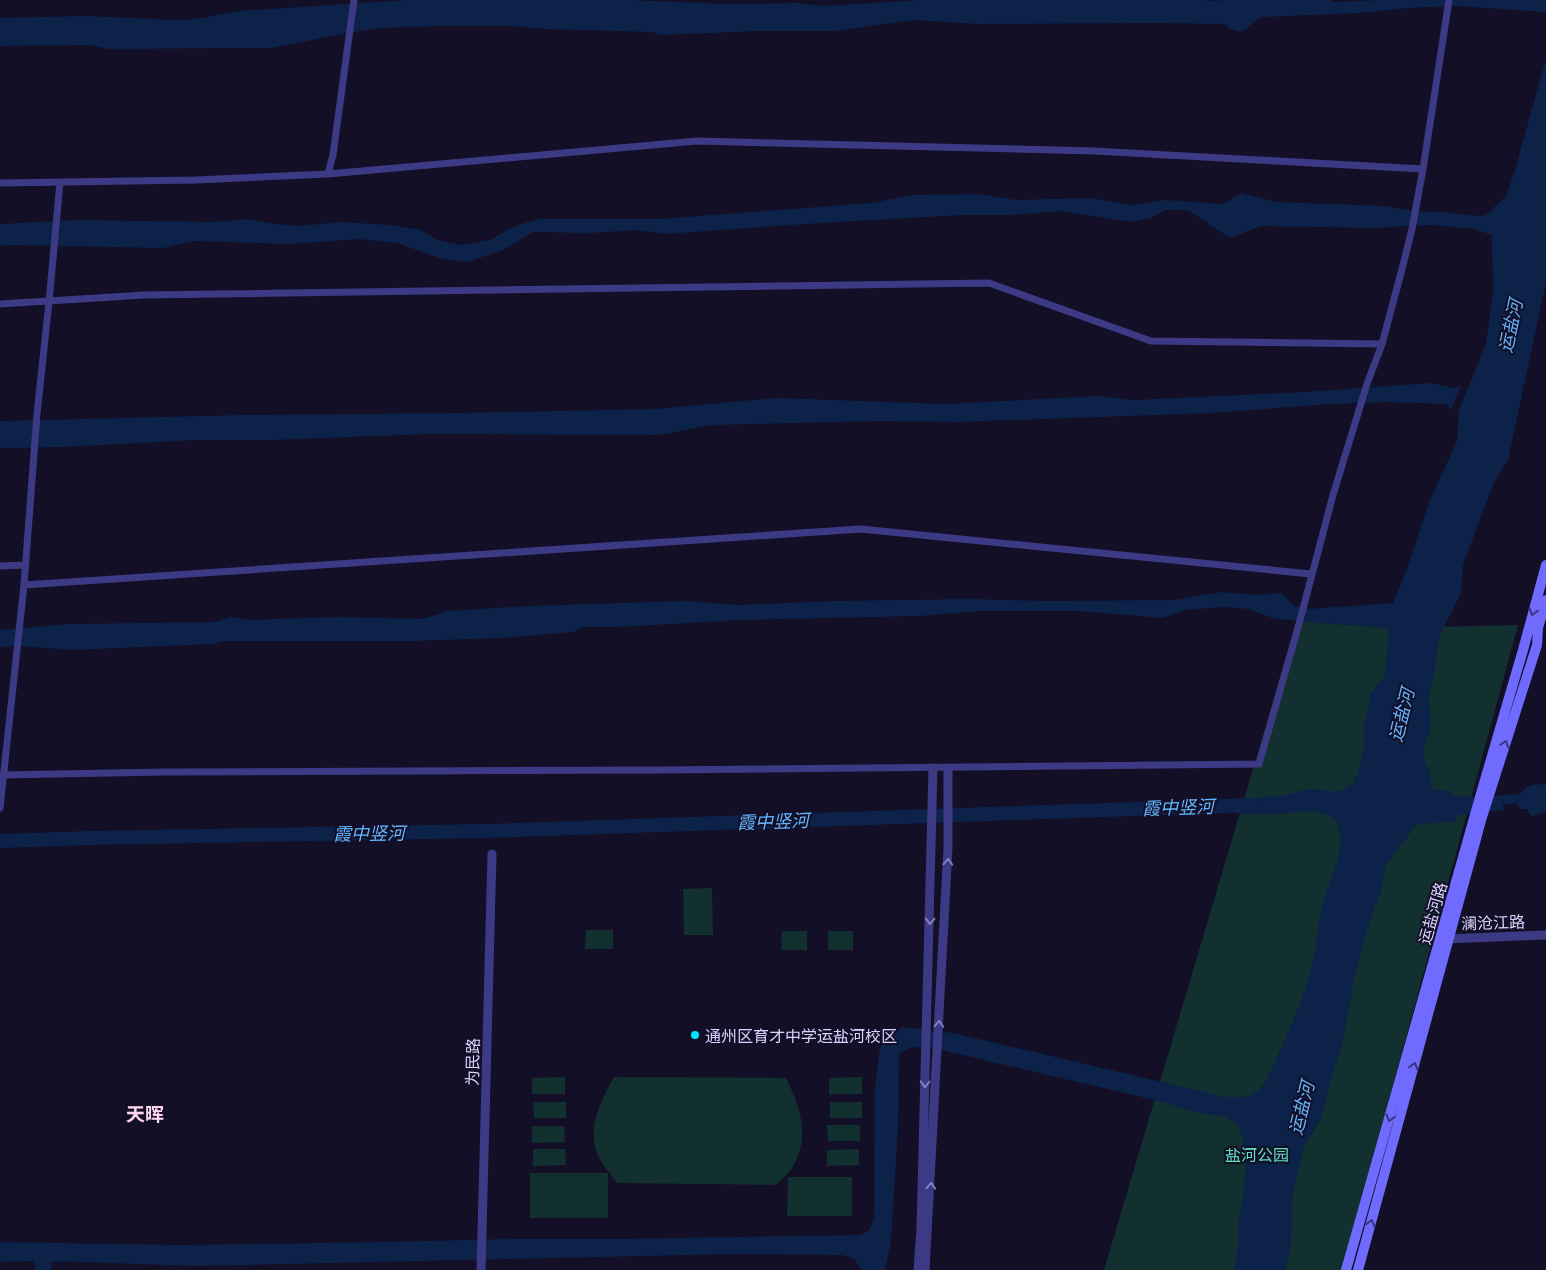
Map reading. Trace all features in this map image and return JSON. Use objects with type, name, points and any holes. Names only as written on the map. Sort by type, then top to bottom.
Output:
[{"type":"main road","name":"运盐河路","points":[[1358,1270],[1546,565]]},
{"type":"main road","name":"运盐河路","points":[[1486,790],[1541,645],[1546,600]]},
{"type":"main road","points":[[1527,632],[1542,628]]},
{"type":"main road","points":[[1523,650],[1541,645]]},
{"type":"main road","name":"运盐河路","points":[[1346,1270],[1445,938]]},
{"type":"street","points":[[328,174],[333,156],[354,0]]},
{"type":"street","points":[[2,775],[166,772],[948,768],[1259,764],[1333,495],[1367,384],[1382,344],[1412,229],[1449,3]]},
{"type":"street","points":[[0,183],[196,180],[328,174],[697,141],[1094,151],[1423,169]]},
{"type":"street","points":[[0,808],[2,775],[24,586],[37,414],[60,182]]},
{"type":"street","points":[[0,304],[144,295],[989,283],[1151,341],[1382,344]]},
{"type":"street","points":[[24,586],[861,529],[1311,574]]},
{"type":"street","points":[[0,566],[25,565]]},
{"type":"street","points":[[918,1270],[922,1188],[933,768]]},
{"type":"street","points":[[925,1270],[948,848],[948,768]]},
{"type":"street","name":"为民路","points":[[481,1267],[492,854]]},
{"type":"street","name":"澜沧江路","points":[[1445,938],[1546,935]]},
{"type":"green space","name":"盐河公园","points":[[1297,621],[1390,628],[1518,625],[1343,1270],[1104,1270]]},
{"type":"green space","points":[[712,888],[713,935],[684,935],[683,889]]},
{"type":"green space","points":[[586,930],[613,930],[613,949],[585,949]]},
{"type":"green space","points":[[782,931],[807,931],[807,950],[781,950]]},
{"type":"green space","points":[[828,931],[853,931],[853,950],[828,950]]},
{"type":"green space","points":[[565,1077],[565,1094],[532,1094],[532,1078]]},
{"type":"green space","points":[[614,1077],[786,1078],[796,1100],[801,1122],[802,1134],[798,1156],[792,1168],[776,1185],[617,1183],[600,1159],[594,1142],[595,1122],[598,1112]]},
{"type":"green space","points":[[862,1077],[862,1094],[829,1094],[829,1078]]},
{"type":"green space","points":[[533,1102],[566,1102],[566,1118],[534,1118]]},
{"type":"green space","points":[[830,1102],[862,1102],[862,1118],[830,1118]]},
{"type":"green space","points":[[827,1125],[860,1125],[860,1141],[828,1141]]},
{"type":"green space","points":[[532,1126],[564,1126],[565,1142],[532,1143]]},
{"type":"green space","points":[[533,1149],[565,1149],[566,1165],[533,1166]]},
{"type":"green space","points":[[859,1149],[859,1165],[827,1166],[827,1150]]},
{"type":"green space","points":[[530,1173],[608,1173],[608,1218],[530,1218]]},
{"type":"green space","points":[[788,1177],[852,1177],[852,1216],[787,1216]]},
{"type":"water","points":[[407,0],[629,0],[731,4],[799,3],[823,6],[920,0],[1330,0],[1336,2],[1379,0],[1546,0],[1546,12],[1457,6],[1407,8],[1360,13],[1261,17],[1242,32],[1230,29],[1225,24],[978,24],[914,20],[835,31],[756,31],[661,35],[652,32],[546,29],[512,26],[384,28],[347,33],[272,48],[107,49],[90,45],[0,46],[0,18],[85,16],[176,20],[197,19],[238,11]]},
{"type":"water","name":"运盐河","points":[[1546,59],[1546,282],[1508,460],[1494,482],[1463,565],[1461,593],[1439,637],[1429,697],[1431,730],[1424,745],[1424,760],[1431,775],[1431,787],[1435,790],[1451,791],[1454,795],[1472,797],[1520,794],[1529,786],[1546,784],[1546,810],[1543,813],[1531,816],[1527,809],[1520,809],[1516,803],[1503,804],[1504,810],[1458,815],[1454,822],[1416,824],[1386,864],[1381,892],[1372,913],[1355,975],[1344,1034],[1321,1118],[1304,1148],[1301,1160],[1293,1195],[1290,1253],[1285,1270],[1234,1270],[1246,1165],[1239,1125],[1227,1117],[1194,1112],[1163,1102],[933,1048],[911,1047],[899,1054],[898,1128],[891,1241],[885,1270],[862,1270],[854,1259],[842,1255],[733,1254],[196,1266],[52,1261],[51,1270],[35,1270],[35,1261],[0,1262],[0,1242],[180,1245],[860,1235],[869,1230],[874,1219],[875,1088],[880,1048],[889,1034],[903,1027],[953,1033],[1226,1097],[1245,1096],[1254,1093],[1267,1080],[1307,984],[1315,954],[1322,906],[1340,847],[1340,835],[1338,825],[1331,817],[1325,814],[1312,811],[1279,814],[1237,813],[1237,800],[1288,795],[1303,790],[1318,789],[1335,792],[1353,784],[1360,768],[1365,740],[1364,725],[1371,693],[1385,677],[1389,628],[1273,618],[1248,609],[1226,607],[1185,610],[1163,618],[1079,611],[980,611],[919,616],[741,620],[619,627],[584,627],[573,632],[501,638],[413,641],[224,641],[211,644],[72,650],[21,646],[0,647],[0,630],[67,624],[216,622],[230,617],[249,620],[338,617],[422,619],[449,611],[527,606],[685,601],[738,605],[969,599],[1051,601],[1174,600],[1222,592],[1256,595],[1282,593],[1294,606],[1308,609],[1393,603],[1406,572],[1430,500],[1457,441],[1459,410],[1486,344],[1493,292],[1492,235],[1474,229],[1433,225],[1380,228],[1261,226],[1230,238],[1188,210],[1165,210],[1151,218],[1132,222],[1059,211],[1012,215],[962,215],[820,223],[665,234],[637,230],[590,233],[533,232],[503,250],[467,262],[442,259],[397,243],[359,239],[290,244],[193,241],[163,248],[0,246],[0,224],[78,220],[214,222],[248,219],[299,226],[340,222],[391,225],[420,230],[438,240],[460,245],[490,240],[515,226],[539,219],[660,219],[871,203],[912,195],[980,194],[1016,200],[1090,198],[1131,205],[1165,200],[1224,204],[1240,193],[1277,202],[1386,206],[1413,211],[1478,216],[1486,215],[1506,196]]},
{"type":"water","points":[[1431,383],[1454,388],[1461,386],[1451,410],[1447,404],[1387,402],[1210,413],[958,422],[881,421],[711,425],[660,435],[430,434],[272,440],[196,440],[63,447],[0,448],[0,421],[242,415],[655,409],[776,398],[946,404],[1097,396],[1134,400],[1306,392]]},
{"type":"waterway","name":"霞中竖河","points":[[0,841],[485,831],[1254,805]]},
{"type":"place","name":"通州区育才中学运盐河校区","points":[[695,1035]]},
{"type":"district","name":"天晖","points":[[145,1113]]}]
